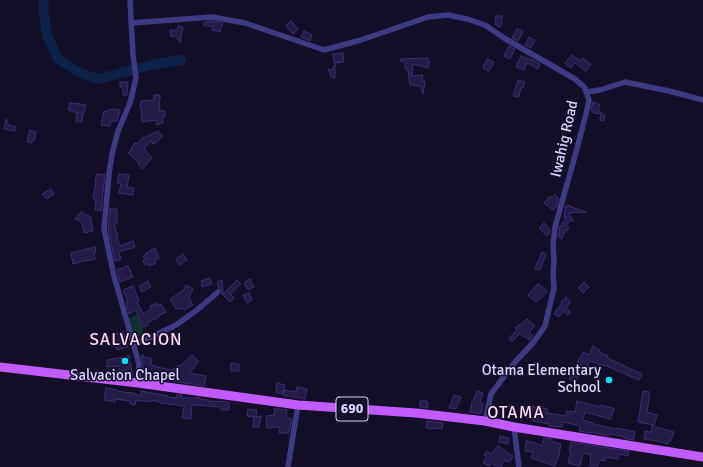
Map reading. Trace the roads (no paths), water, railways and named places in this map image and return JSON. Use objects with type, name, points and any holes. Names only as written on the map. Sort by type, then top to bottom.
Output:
[{"type":"main road","name":"690","points":[[0,367],[138,383],[298,405],[485,421],[703,457]]},
{"type":"street","points":[[130,0],[133,55],[136,78],[130,103],[118,131],[112,154],[104,229],[114,276],[134,345],[138,364],[138,383]]},
{"type":"street","name":"Iwahig Road","points":[[131,23],[212,17],[244,22],[324,50],[361,40],[428,17],[448,16],[467,19],[485,26],[575,79],[585,88],[589,100],[587,110],[555,227],[553,245],[554,288],[545,326],[534,343],[515,362],[491,394],[485,421]]},
{"type":"street","points":[[586,92],[600,90],[625,82],[703,100]]},
{"type":"street","points":[[134,345],[176,325],[218,292]]},
{"type":"street","points":[[288,467],[298,405]]},
{"type":"street","points":[[514,427],[519,467]]},
{"type":"waterway","points":[[44,0],[43,9],[47,35],[58,59],[80,73],[98,79],[152,65],[181,60]]},
{"type":"place","name":"Salvacion Chapel","points":[[125,361]]},
{"type":"place","name":"Otama Elementary School","points":[[609,380]]},
{"type":"district","name":"SALVACION","points":[[136,341]]},
{"type":"district","name":"OTAMA","points":[[516,414]]}]
